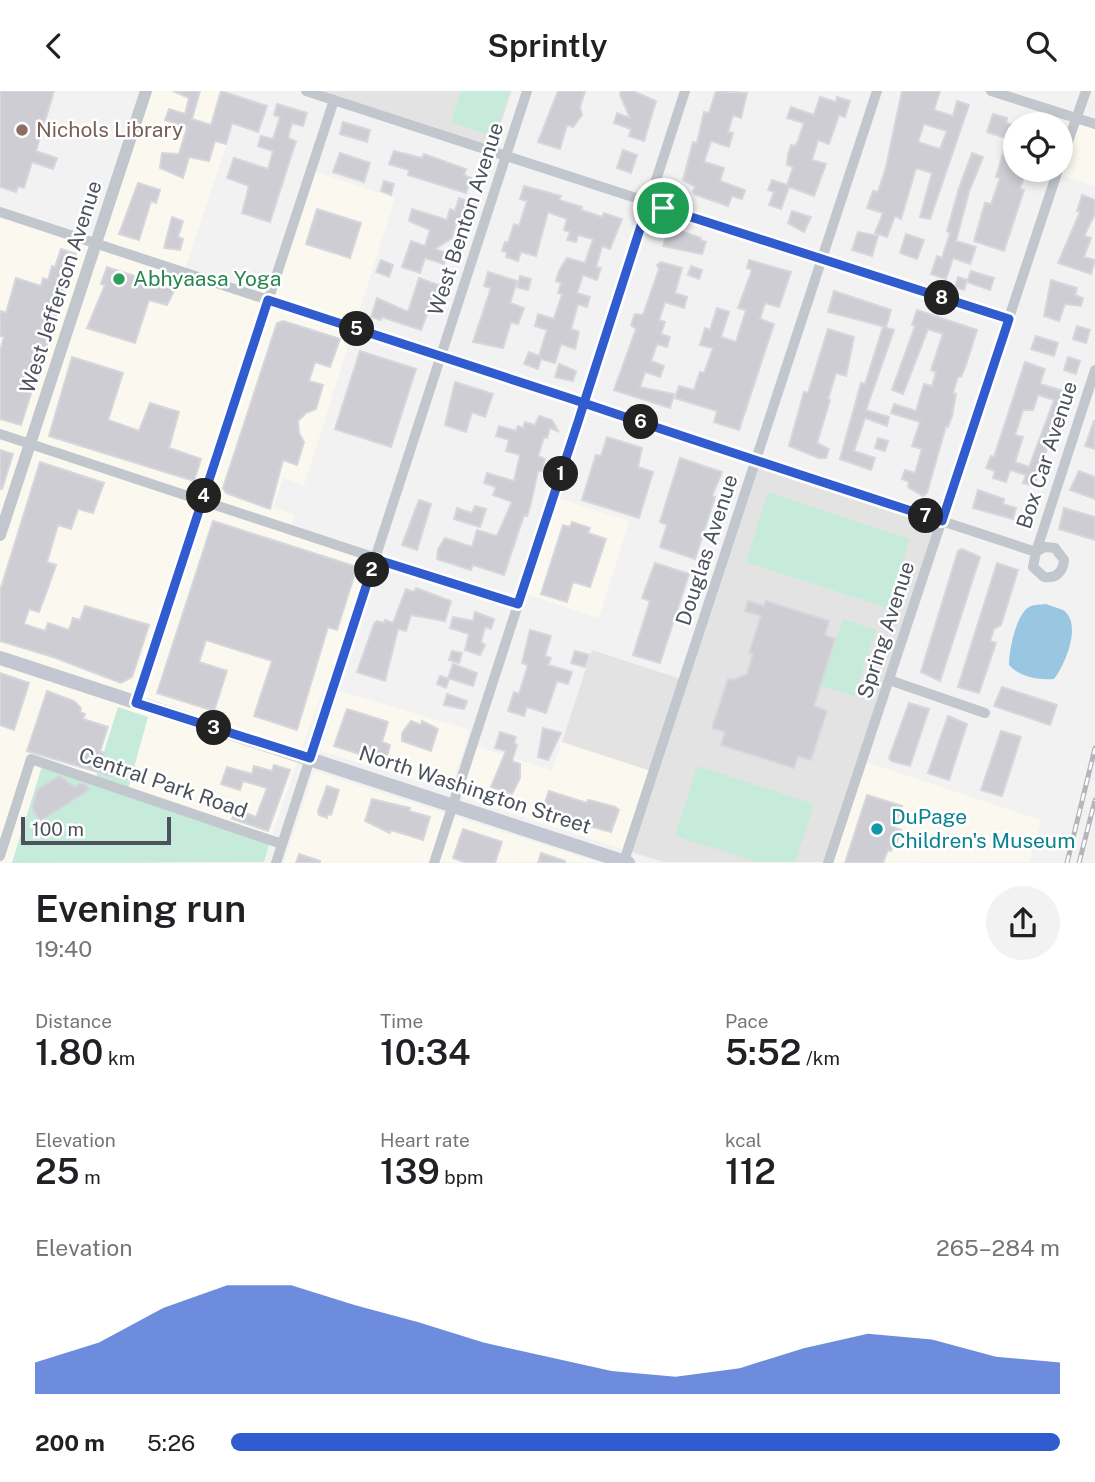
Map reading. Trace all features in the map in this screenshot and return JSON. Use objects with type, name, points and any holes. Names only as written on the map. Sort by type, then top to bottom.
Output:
[{"type":"main road","name":"North Washington Street","points":[[0,658],[626,862]]},
{"type":"street","name":"West Jefferson Avenue","points":[[0,535],[146,91]]},
{"type":"street","points":[[306,91],[1009,319]]},
{"type":"street","name":"West Benton Avenue","points":[[276,863],[527,91]]},
{"type":"street","points":[[434,863],[685,91]]},
{"type":"street","name":"Douglas Avenue","points":[[626,862],[877,91]]},
{"type":"street","points":[[991,91],[1095,124]]},
{"type":"street","points":[[1073,127],[1086,91]]},
{"type":"street","points":[[136,703],[334,100]]},
{"type":"street","name":"Spring Avenue","points":[[828,863],[1054,182]]},
{"type":"street","points":[[0,212],[942,521]]},
{"type":"street","name":"Box Car Avenue","points":[[942,521],[1036,552],[1095,370]]},
{"type":"street","points":[[0,434],[518,604]]},
{"type":"street","points":[[889,680],[985,713]]},
{"type":"street","name":"Central Park Road","points":[[0,856],[31,759],[282,844]]},
{"type":"shaded area","points":[[148,91],[221,91],[206,138],[226,145],[184,272],[269,300],[309,170],[395,198],[304,485],[283,478],[273,507],[295,515],[290,530],[374,558],[310,725],[270,841],[127,792],[119,708],[95,780],[43,763],[12,862],[0,862],[0,214],[98,244]]},
{"type":"shaded area","points":[[322,91],[512,91],[493,147]]},
{"type":"shaded area","points":[[1073,121],[1095,128],[1095,186],[1073,179]]},
{"type":"shaded area","points":[[758,461],[943,522],[830,862],[664,862],[628,851],[654,772],[562,742],[592,650],[684,680]]},
{"type":"shaded area","points":[[555,497],[629,521],[599,618],[523,593]]},
{"type":"shaded area","points":[[340,691],[470,730],[450,791],[321,751]]},
{"type":"shaded area","points":[[562,742],[654,772],[628,851],[458,796],[475,746],[552,771]]},
{"type":"shaded area","points":[[863,761],[1041,820],[1029,862],[830,863]]},
{"type":"shaded area","points":[[314,771],[596,862],[284,863]]},
{"type":"green space","points":[[461,91],[510,91],[494,137],[451,122]]},
{"type":"green space","points":[[768,492],[910,539],[888,608],[746,562]]},
{"type":"green space","points":[[843,619],[876,630],[854,696],[821,686]]},
{"type":"green space","points":[[118,707],[148,717],[127,793],[270,841],[264,862],[12,863],[43,763],[95,780]]},
{"type":"green space","points":[[697,766],[814,804],[795,862],[758,862],[675,836]]},
{"type":"water","points":[[1046,604],[1063,610],[1072,624],[1067,654],[1054,679],[1029,677],[1009,665],[1012,642],[1020,617],[1029,607]]},
{"type":"building","name":"Nichols Library","points":[[0,91],[54,91],[36,151],[57,158],[53,169],[32,162],[24,188],[18,186],[16,192],[0,187]]},
{"type":"building","points":[[173,91],[200,91],[192,119],[211,125],[221,91],[267,106],[258,132],[232,123],[226,144],[215,141],[209,161],[189,157],[183,178],[160,168],[162,153],[179,154],[187,127],[165,120],[169,109],[185,114],[189,98]]},
{"type":"building","points":[[558,91],[585,91],[580,107],[582,115],[573,127],[567,125],[560,149],[538,142]]},
{"type":"building","points":[[621,91],[633,91],[656,101],[644,141],[629,136],[631,129],[614,123],[617,113],[630,118],[620,95]]},
{"type":"building","points":[[716,91],[747,93],[741,118],[733,115],[728,132],[733,133],[729,147],[711,141],[704,162],[724,168],[720,181],[745,190],[742,199],[732,196],[728,206],[696,195],[693,192],[695,187],[683,180],[693,142],[697,143],[704,112],[709,113]]},
{"type":"building","points":[[902,91],[940,91],[934,110],[953,116],[957,101],[969,105],[930,219],[920,217],[932,173],[916,168],[901,219],[895,216],[887,237],[875,233],[883,213],[867,208],[873,191],[878,192]],"holes":[[[924,124],[947,131],[940,149],[918,142]]]},
{"type":"building","points":[[820,97],[836,102],[837,97],[850,101],[845,117],[839,115],[829,144],[818,140],[812,160],[826,164],[814,196],[789,187],[781,209],[769,205],[774,192],[768,190],[772,180],[787,185],[793,167],[787,165],[788,155],[791,145],[795,146],[798,141],[804,123],[787,118],[791,107],[814,115]]},
{"type":"building","points":[[277,104],[307,113],[303,126],[292,123],[288,138],[296,141],[270,222],[242,213],[249,186],[227,178],[234,158],[268,169],[273,151],[258,146],[261,136],[273,139],[280,117],[274,115]]},
{"type":"building","points":[[993,114],[1003,117],[1003,137],[987,132]]},
{"type":"building","points":[[343,122],[370,130],[367,142],[340,134]]},
{"type":"building","points":[[623,150],[637,155],[631,173],[617,168]]},
{"type":"building","points":[[394,151],[422,158],[424,154],[466,169],[464,175],[471,178],[466,193],[408,175],[409,170],[389,164]]},
{"type":"building","points":[[340,153],[370,163],[364,182],[333,172]]},
{"type":"building","points":[[972,153],[983,157],[969,192],[956,241],[976,247],[970,264],[953,258],[946,279],[931,274],[937,256],[942,258],[959,188]]},
{"type":"building","points":[[1003,154],[1003,182],[1022,182],[1020,189],[1024,190],[1004,251],[974,241],[985,203],[991,204],[1000,178],[996,177]]},
{"type":"building","points":[[384,181],[394,184],[391,195],[381,191]]},
{"type":"building","points":[[138,183],[160,190],[156,203],[151,201],[139,240],[119,234]]},
{"type":"building","points":[[524,186],[561,196],[559,200],[582,207],[581,210],[602,217],[604,213],[622,219],[610,249],[602,246],[596,267],[601,268],[597,280],[583,275],[577,293],[590,297],[587,307],[578,304],[571,329],[579,332],[575,349],[561,344],[555,363],[541,359],[538,369],[524,364],[529,352],[539,356],[547,330],[535,326],[538,314],[554,319],[562,294],[558,293],[561,283],[556,281],[559,271],[567,258],[585,263],[593,239],[578,235],[576,242],[567,240],[570,232],[564,230],[567,219],[548,212],[536,256],[521,252],[518,261],[506,257],[507,252],[502,251],[505,242],[508,243],[514,224],[519,226],[527,201],[520,199]]},
{"type":"building","points":[[1082,195],[1095,200],[1095,214],[1084,236],[1091,238],[1084,257],[1095,260],[1091,274],[1058,263],[1080,212],[1077,211]]},
{"type":"building","points":[[459,198],[468,201],[464,222],[457,220],[452,238],[435,249],[447,253],[444,264],[425,258],[420,273],[402,267],[411,241],[425,246],[430,230],[409,221],[412,209],[447,220],[450,209],[455,211]]},
{"type":"building","points":[[317,209],[361,223],[350,258],[306,244]]},
{"type":"building","points":[[792,211],[811,217],[804,232],[788,223]]},
{"type":"building","points":[[172,217],[183,221],[178,237],[183,239],[180,250],[164,248]]},
{"type":"building","points":[[669,227],[706,242],[702,254],[663,246]]},
{"type":"building","points":[[858,232],[878,236],[872,256],[852,250]]},
{"type":"building","points":[[906,234],[924,240],[917,259],[900,253]]},
{"type":"building","points":[[61,249],[76,254],[21,425],[0,419],[0,351],[4,337],[0,336],[1,311],[6,313],[16,278],[41,286],[43,278],[48,280]]},
{"type":"building","points":[[381,260],[393,265],[389,277],[376,272]]},
{"type":"building","points":[[749,260],[791,272],[779,307],[765,303],[760,319],[774,324],[739,430],[714,422],[717,411],[675,398],[679,386],[694,390],[700,372],[704,373],[713,348],[700,345],[705,328],[710,330],[717,308],[729,312],[721,337],[736,342],[746,310],[738,308],[752,270],[747,268]]},
{"type":"building","points":[[661,262],[682,268],[675,293],[687,297],[684,308],[665,302],[659,320],[665,322],[661,334],[670,337],[667,347],[657,344],[651,361],[664,366],[660,377],[645,372],[640,387],[674,394],[670,408],[614,390],[636,329],[631,325],[635,314],[643,315],[659,269],[657,265]]},
{"type":"building","points":[[691,266],[702,270],[699,279],[688,275]]},
{"type":"building","points":[[107,267],[175,289],[167,305],[149,300],[135,343],[87,328],[105,285],[101,284]]},
{"type":"building","points":[[971,271],[994,278],[990,290],[967,282]]},
{"type":"building","points":[[488,272],[517,281],[510,303],[524,308],[518,324],[511,322],[503,348],[473,342],[491,288],[484,286]]},
{"type":"building","points":[[520,276],[531,279],[528,290],[517,287]]},
{"type":"building","points":[[958,277],[967,280],[964,290],[955,287]]},
{"type":"building","points":[[419,278],[444,287],[440,298],[434,296],[421,330],[382,317],[381,320],[371,317],[377,298],[408,312]]},
{"type":"building","points":[[1051,280],[1077,288],[1075,295],[1083,298],[1081,306],[1065,304],[1059,321],[1044,316]]},
{"type":"building","points":[[834,291],[891,310],[886,327],[828,312]]},
{"type":"building","points":[[917,310],[977,330],[966,365],[961,377],[958,376],[953,393],[956,394],[952,416],[948,427],[946,426],[927,493],[923,496],[908,487],[909,482],[902,479],[905,470],[915,473],[922,449],[912,446],[920,422],[891,413],[894,404],[916,411],[924,384],[932,386],[936,372],[931,370],[943,334],[928,329],[903,394],[892,390],[915,326],[912,325]]},
{"type":"building","points":[[283,321],[340,339],[330,367],[315,362],[309,381],[323,385],[316,409],[306,413],[298,421],[299,433],[304,442],[297,465],[283,460],[270,509],[226,493],[223,488],[277,323]]},
{"type":"building","points":[[1077,326],[1090,330],[1086,343],[1073,339]]},
{"type":"building","points":[[883,327],[894,330],[866,410],[889,417],[887,426],[865,418],[854,451],[875,458],[871,470],[840,459],[861,383],[865,384]]},
{"type":"building","points":[[828,329],[854,337],[846,376],[836,373],[828,399],[830,400],[817,443],[829,449],[826,458],[819,458],[789,446],[804,392],[808,393]]},
{"type":"building","points":[[1036,336],[1058,343],[1054,356],[1031,349]]},
{"type":"building","points":[[360,351],[416,369],[391,447],[335,429]]},
{"type":"building","points":[[72,357],[123,373],[108,420],[139,431],[150,403],[179,412],[169,448],[201,459],[194,481],[49,436]]},
{"type":"building","points":[[1068,357],[1080,361],[1076,374],[1064,370]]},
{"type":"building","points":[[1025,362],[1045,369],[1040,384],[1067,392],[1034,486],[1023,483],[1026,475],[1010,470],[1006,482],[993,478],[995,471],[986,468],[991,456],[994,457]],"holes":[[[1038,395],[1054,400],[1029,467],[1015,462],[1023,437],[1015,435],[1023,410],[1033,410]]]},
{"type":"building","points":[[559,364],[576,371],[573,381],[555,377]]},
{"type":"building","points":[[455,382],[493,394],[485,417],[472,412],[466,432],[445,425]]},
{"type":"building","points":[[539,416],[552,420],[558,431],[550,428],[547,438],[544,437],[538,456],[545,459],[542,471],[538,471],[530,507],[527,516],[524,515],[504,575],[473,565],[471,570],[437,559],[438,549],[445,538],[472,547],[477,530],[497,536],[512,502],[493,495],[496,487],[484,483],[487,473],[514,481],[520,455],[506,451],[509,440],[496,436],[499,426],[516,431],[518,426],[523,428],[525,422],[535,425]]},
{"type":"building","points":[[1095,421],[1095,449],[1085,446]]},
{"type":"building","points":[[607,437],[642,448],[638,467],[653,472],[639,518],[582,500],[596,455],[601,456]]},
{"type":"building","points":[[878,438],[888,441],[885,451],[875,448]]},
{"type":"building","points":[[0,450],[13,454],[2,489],[0,489]]},
{"type":"building","points":[[680,458],[722,472],[712,496],[715,497],[695,559],[660,547],[667,525],[660,522]]},
{"type":"building","points":[[40,462],[104,483],[93,513],[78,509],[71,529],[58,525],[47,562],[56,565],[39,612],[29,609],[24,624],[45,631],[48,623],[69,630],[73,618],[80,620],[85,606],[149,625],[132,677],[121,683],[53,657],[0,641],[0,591]]},
{"type":"building","points":[[1079,471],[1095,477],[1095,499],[1070,490]]},
{"type":"building","points":[[978,490],[1004,499],[1003,504],[1016,508],[1013,519],[973,508]]},
{"type":"building","points":[[419,500],[431,504],[417,550],[402,545]]},
{"type":"building","points":[[475,506],[486,509],[480,527],[454,519],[457,508],[472,513]]},
{"type":"building","points":[[1064,508],[1095,517],[1095,540],[1059,529]]},
{"type":"building","points":[[213,521],[357,567],[337,630],[328,627],[297,730],[254,716],[272,661],[206,640],[199,662],[227,671],[214,711],[157,693]]},
{"type":"building","points":[[572,522],[590,528],[588,533],[606,539],[590,587],[573,582],[567,602],[541,594],[563,525],[570,527]]},
{"type":"building","points":[[962,549],[980,557],[940,681],[921,672],[958,551]]},
{"type":"building","points":[[655,563],[689,574],[660,663],[633,655],[650,601],[642,598]]},
{"type":"building","points":[[997,563],[1018,570],[1001,625],[994,629],[990,641],[996,643],[979,693],[958,687]]},
{"type":"building","points":[[416,588],[451,601],[445,621],[411,615],[406,631],[398,629],[385,681],[357,672],[374,624],[377,621],[384,623],[385,620],[393,623],[406,589],[414,592]]},
{"type":"building","points":[[748,601],[764,606],[766,601],[829,621],[825,635],[835,639],[814,706],[827,711],[811,760],[798,756],[794,768],[721,745],[725,732],[712,728],[728,679],[733,680],[747,674],[753,654],[749,653],[761,616],[745,611]]},
{"type":"building","points":[[475,612],[494,619],[491,629],[485,627],[481,642],[485,645],[480,655],[465,650],[469,634],[450,628],[453,617],[473,621]]},
{"type":"building","points":[[530,630],[551,636],[545,656],[551,658],[548,665],[572,672],[568,684],[557,681],[546,713],[527,707],[524,716],[508,711],[514,692],[519,694],[528,665],[522,663]]},
{"type":"building","points":[[452,651],[462,653],[459,663],[449,660]]},
{"type":"building","points":[[575,651],[589,655],[585,667],[571,663]]},
{"type":"building","points":[[453,664],[477,673],[473,686],[448,678]]},
{"type":"building","points":[[0,673],[29,683],[14,730],[0,725]]},
{"type":"building","points":[[440,676],[449,679],[446,688],[437,684]]},
{"type":"building","points":[[1002,687],[1057,705],[1050,725],[994,706]]},
{"type":"building","points":[[47,691],[74,701],[81,708],[80,712],[85,714],[83,719],[108,727],[100,751],[104,753],[102,759],[115,763],[111,776],[27,751]]},
{"type":"building","points":[[447,694],[467,701],[464,709],[444,705]]},
{"type":"building","points":[[909,703],[929,709],[910,766],[889,758]]},
{"type":"building","points":[[347,709],[388,722],[382,742],[390,745],[387,756],[374,755],[372,758],[334,746]]},
{"type":"building","points":[[948,716],[967,724],[949,780],[928,773]]},
{"type":"building","points":[[411,721],[421,725],[422,721],[438,729],[431,751],[402,741],[402,733]]},
{"type":"building","points":[[543,728],[561,733],[548,760],[538,757]]},
{"type":"building","points":[[1001,731],[1021,737],[1002,796],[981,790]]},
{"type":"building","points":[[500,732],[516,737],[514,743],[517,745],[512,761],[520,764],[520,778],[512,794],[491,787],[506,751],[495,748]]},
{"type":"building","points":[[274,765],[290,770],[268,831],[232,819],[236,809],[256,817],[267,788],[243,781],[240,790],[221,784],[227,767],[252,774],[254,766],[272,771]]},
{"type":"building","points":[[59,776],[75,787],[80,783],[86,785],[89,790],[40,821],[32,808],[37,790]]},
{"type":"building","points":[[327,786],[339,790],[331,815],[328,814],[327,818],[319,815],[318,811]]},
{"type":"building","points":[[549,791],[587,803],[588,800],[615,807],[619,810],[611,832],[541,813]]},
{"type":"building","name":"DuPage Children's Museum","points":[[867,795],[902,806],[895,828],[901,830],[897,842],[894,841],[891,851],[888,850],[883,863],[845,863]]},
{"type":"building","points":[[372,799],[410,808],[409,811],[430,817],[423,840],[391,830],[390,833],[365,821]]},
{"type":"building","points":[[463,829],[502,842],[495,863],[466,863],[453,858]]},
{"type":"building","points":[[541,853],[565,861],[565,863],[538,863]]},
{"type":"building","points":[[299,854],[320,861],[320,863],[296,863]]},
{"type":"railway","points":[[1067,863],[1095,748]]},
{"type":"railway","points":[[1079,863],[1095,800]]},
{"type":"place","name":"Nichols Library","points":[[22,130]]},
{"type":"place","name":"Abhyaasa Yoga","points":[[119,279]]},
{"type":"place","name":"DuPage Children's Museum","points":[[877,829]]},
{"type":"route","points":[[663,208],[648,204],[584,403],[579,419],[518,604],[375,559],[310,758],[136,703],[268,300],[572,399],[584,403],[597,408],[672,432],[756,461],[942,521],[1009,319],[663,208]]}]
